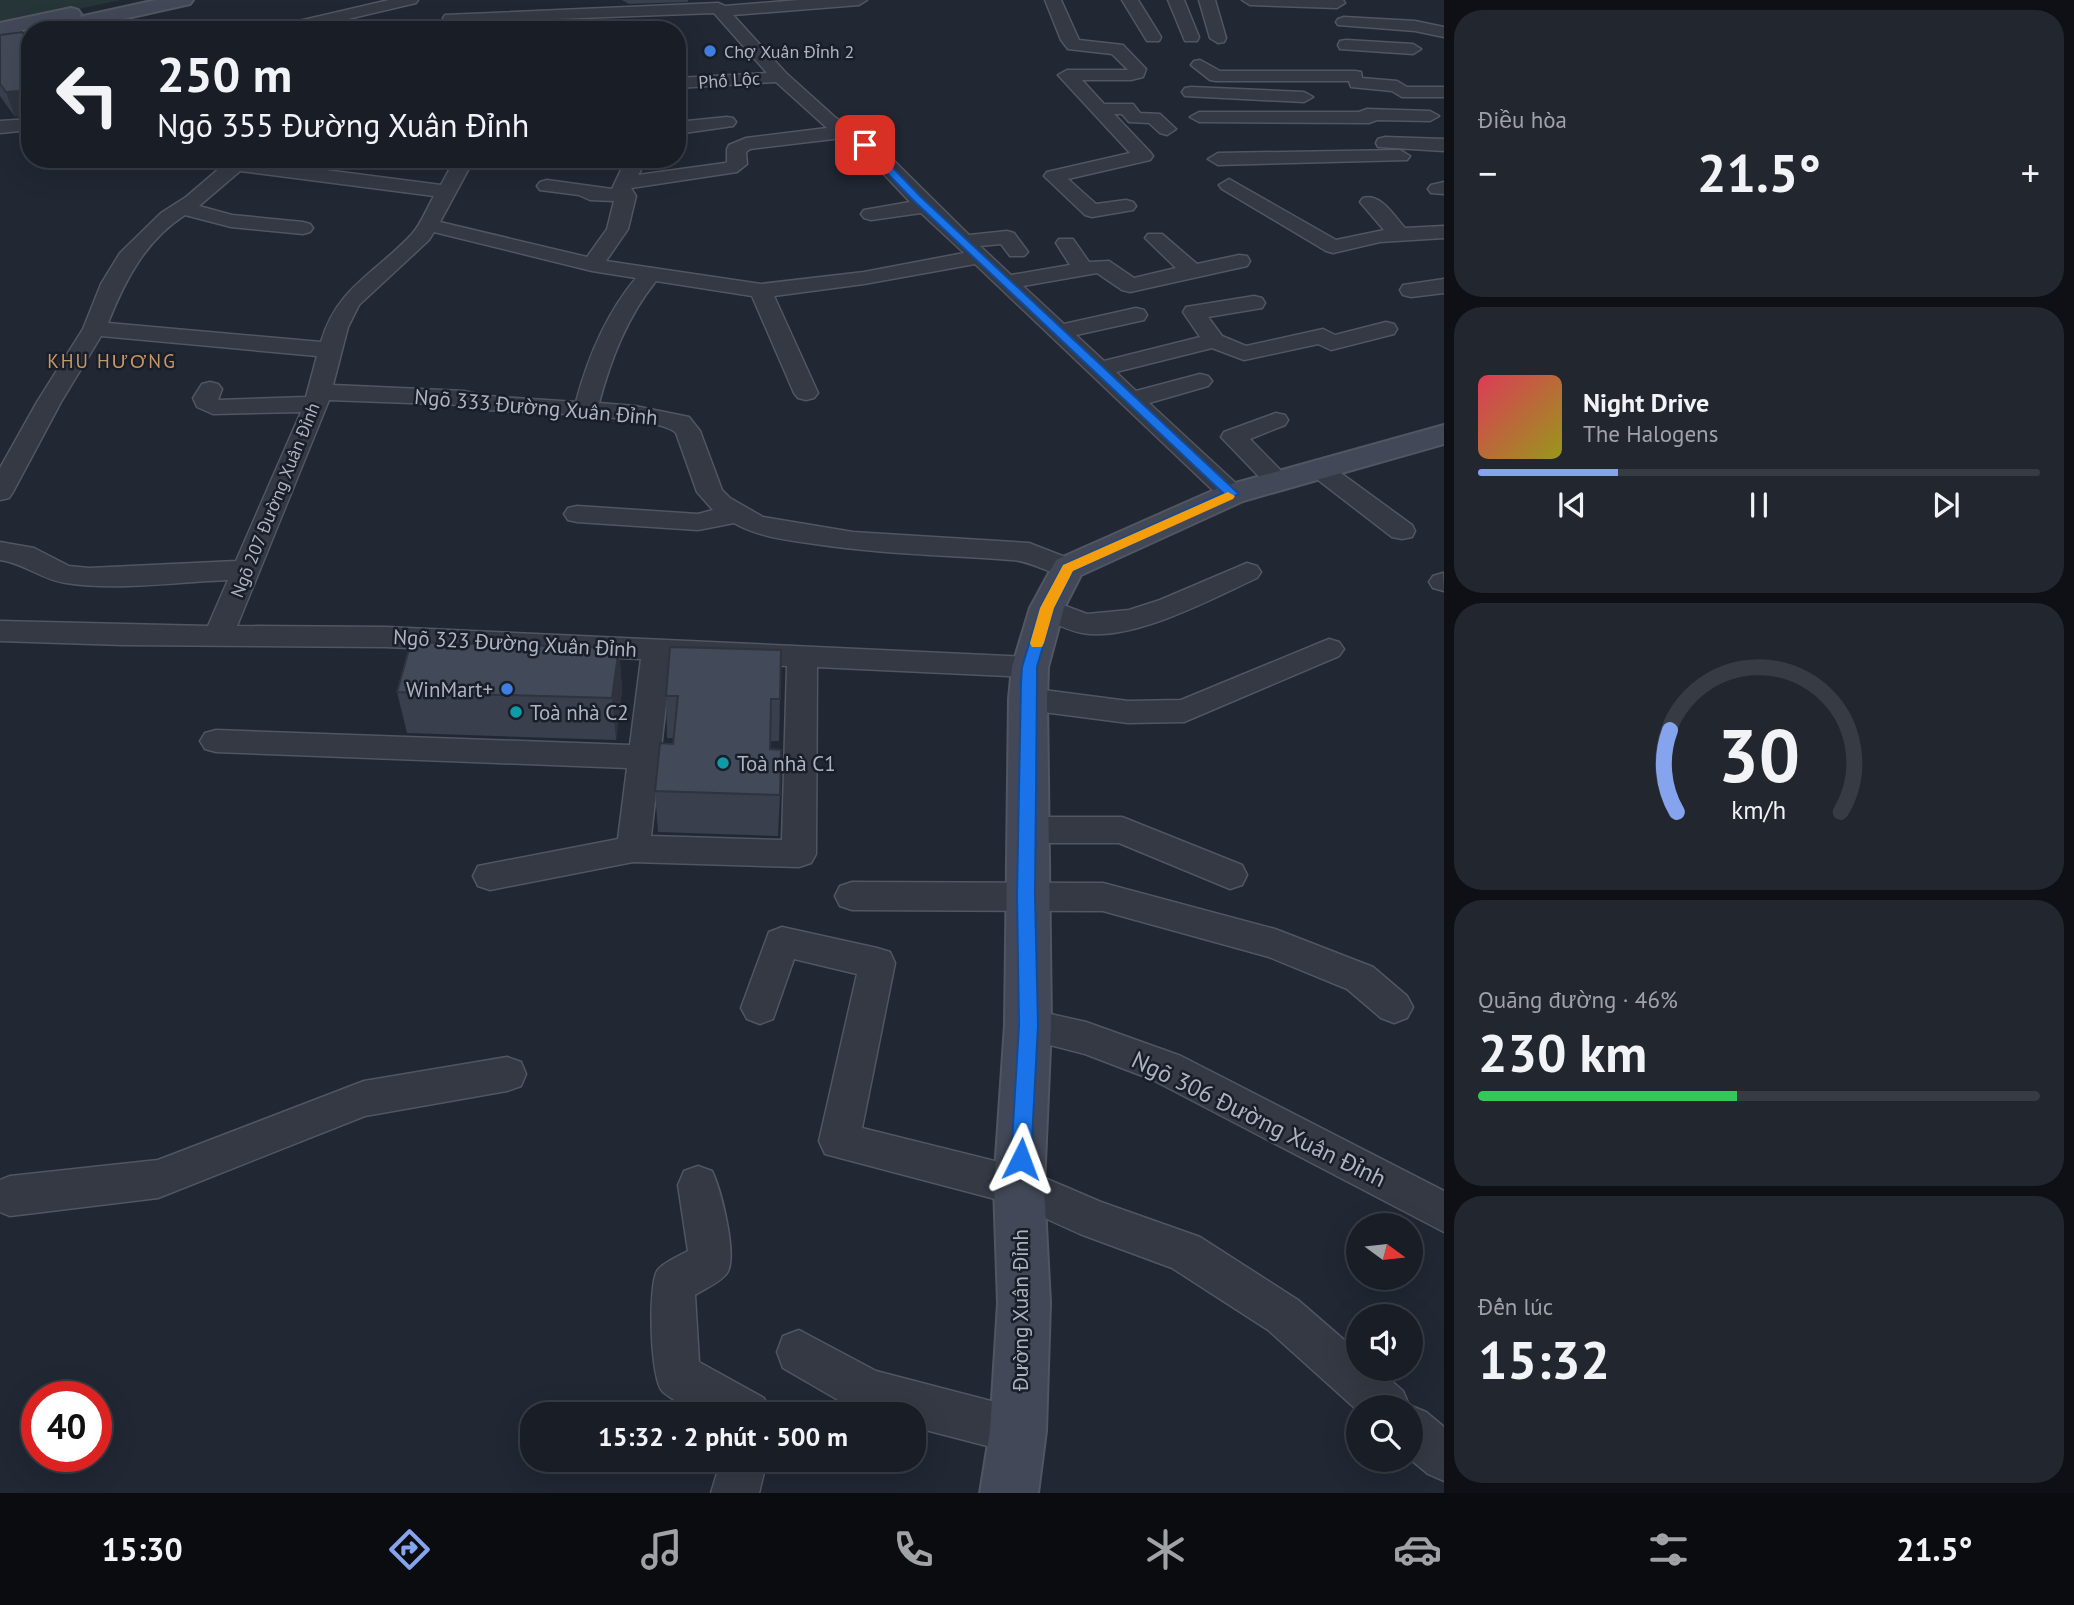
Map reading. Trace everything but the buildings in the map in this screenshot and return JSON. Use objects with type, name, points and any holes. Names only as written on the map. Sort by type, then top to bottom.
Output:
[{"type":"street","points":[[37,21],[134,0]]},
{"type":"street","points":[[86,21],[183,0]]},
{"type":"street","points":[[317,21],[410,0]]},
{"type":"street","points":[[477,21],[592,6],[717,6],[859,0]]},
{"type":"street","points":[[1053,0],[1069,40],[1074,45],[1117,49],[1137,69],[1137,73],[1131,75],[1067,75],[1143,156],[1054,176],[1092,211],[1126,206]]},
{"type":"street","points":[[1122,0],[1140,0]]},
{"type":"street","points":[[1130,0],[1153,37]]},
{"type":"street","points":[[1176,0],[1191,37]]},
{"type":"street","points":[[1207,0],[1218,38]]},
{"type":"street","points":[[1250,0],[1337,4]]},
{"type":"street","points":[[436,6],[451,21]]},
{"type":"street","points":[[717,6],[780,77],[830,122],[870,148],[925,206],[1232,494]]},
{"type":"street","points":[[346,14],[357,21]]},
{"type":"street","points":[[1344,22],[1415,26],[1444,32]]},
{"type":"street","points":[[0,29],[21,24]]},
{"type":"street","points":[[0,39],[21,35]]},
{"type":"street","points":[[1346,45],[1413,48]]},
{"type":"street","points":[[1200,65],[1216,76],[1360,98],[1430,116]]},
{"type":"street","name":"Phố Lộc","points":[[686,82],[780,77]]},
{"type":"street","points":[[1199,117],[1360,98],[1397,86],[1402,92],[1444,92]]},
{"type":"street","points":[[1191,92],[1322,97]]},
{"type":"street","points":[[1086,97],[1134,95]]},
{"type":"street","points":[[1100,110],[1127,108],[1135,118],[1154,118],[1167,130]]},
{"type":"street","points":[[686,127],[727,122]]},
{"type":"street","points":[[0,127],[21,125]]},
{"type":"street","points":[[547,186],[585,190],[590,194],[625,190],[730,169],[737,164],[736,149],[746,144],[844,132]]},
{"type":"street","points":[[1218,159],[1444,145]]},
{"type":"street","points":[[0,492],[49,402],[94,329],[112,284],[131,253],[168,217],[183,208],[220,168]]},
{"type":"street","points":[[270,168],[448,192]]},
{"type":"street","name":"Ngõ 207 Đường Xuân Đỉnh","points":[[219,635],[317,398],[337,327],[350,302],[422,236],[460,168]]},
{"type":"street","points":[[592,265],[609,242],[626,210],[625,190],[630,168]]},
{"type":"street","points":[[1229,185],[1333,247],[1380,236],[1444,232]]},
{"type":"street","points":[[1370,202],[1400,234]]},
{"type":"street","points":[[871,214],[925,206]]},
{"type":"street","points":[[183,208],[231,221],[303,228]]},
{"type":"street","points":[[429,225],[592,265],[761,291],[863,278],[1007,237],[1017,252]]},
{"type":"street","points":[[1155,238],[1192,271]]},
{"type":"street","points":[[1066,243],[1083,269]]},
{"type":"street","points":[[1006,282],[1101,266],[1130,285],[1239,261]]},
{"type":"street","points":[[586,408],[608,339],[632,296],[650,275]]},
{"type":"street","points":[[1411,290],[1444,286]]},
{"type":"street","points":[[761,291],[806,393]]},
{"type":"street","points":[[1254,303],[1194,312],[1214,341],[1244,353],[1323,336],[1331,343],[1386,329]]},
{"type":"street","points":[[1059,332],[1136,315]]},
{"type":"street","points":[[94,329],[329,350]]},
{"type":"street","points":[[1098,369],[1214,341]]},
{"type":"street","points":[[1131,400],[1200,381]]},
{"type":"street","name":"Ngõ 333 Đường Xuân Đỉnh","points":[[209,389],[205,398],[213,407],[317,398],[441,396],[487,403],[586,408],[651,415],[680,422],[688,432],[710,492],[721,504],[735,514],[778,530],[853,541],[1030,552],[1068,568]]},
{"type":"street","points":[[1276,421],[1233,437],[1278,481]]},
{"type":"street","points":[[1068,568],[1232,494],[1444,434]]},
{"type":"street","points":[[1318,468],[1402,531]]},
{"type":"street","points":[[576,514],[698,522],[735,514]]},
{"type":"street","points":[[0,551],[24,554],[63,574],[89,577],[246,570]]},
{"type":"street","name":"Đường Xuân Đỉnh","points":[[1009,1493],[1018,1431],[1024,1303],[1019,1186],[1028,1025],[1026,895],[1029,683],[1047,608],[1068,568]]},
{"type":"street","points":[[1047,608],[1085,625],[1125,619],[1161,612],[1247,572]]},
{"type":"street","name":"Ngõ 323 Đường Xuân Đỉnh","points":[[0,631],[386,637],[802,657],[1029,683],[1128,712],[1184,711],[1329,649]]},
{"type":"street","points":[[633,849],[657,650]]},
{"type":"street","points":[[490,876],[633,849],[799,853],[802,657]]},
{"type":"street","points":[[216,741],[645,757]]},
{"type":"street","points":[[1027,830],[1122,831],[1230,875]]},
{"type":"street","points":[[852,896],[1103,897],[1275,944],[1360,978],[1394,1007]]},
{"type":"street","points":[[760,1009],[782,942],[877,963],[839,1141],[1019,1186],[1094,1220],[1185,1252],[1283,1315],[1373,1395]]},
{"type":"street","name":"Ngõ 306 Đường Xuân Đỉnh","points":[[1028,1025],[1086,1038],[1167,1068],[1444,1212]]},
{"type":"street","points":[[10,1196],[158,1179],[248,1146],[364,1098],[507,1074]]},
{"type":"street","points":[[698,1185],[711,1261],[673,1284],[677,1375],[725,1402]]},
{"type":"street","points":[[799,1352],[868,1392],[1018,1431]]},
{"type":"street","points":[[1423,1439],[1444,1458]]},
{"type":"street","points":[[735,1493],[741,1472]]},
{"type":"shaded area","points":[[0,0],[121,0],[21,21],[0,26]]},
{"type":"slow traffic","points":[[1037,643],[1047,608],[1068,568],[1228,496]]},
{"type":"place","name":"Chợ Xuân Đỉnh 2","points":[[710,51]]},
{"type":"place","name":"WinMart+","points":[[507,689]]},
{"type":"place","name":"Toà nhà C2","points":[[516,712]]},
{"type":"place","name":"Toà nhà C1","points":[[723,763]]},
{"type":"district","name":"KHU HƯƠNG","points":[[112,361]]},
{"type":"route","points":[[865,145],[918,199],[1232,494],[1068,568],[1047,608],[1030,667],[1029,683],[1026,781],[1028,1025],[1021,1159]]}]
